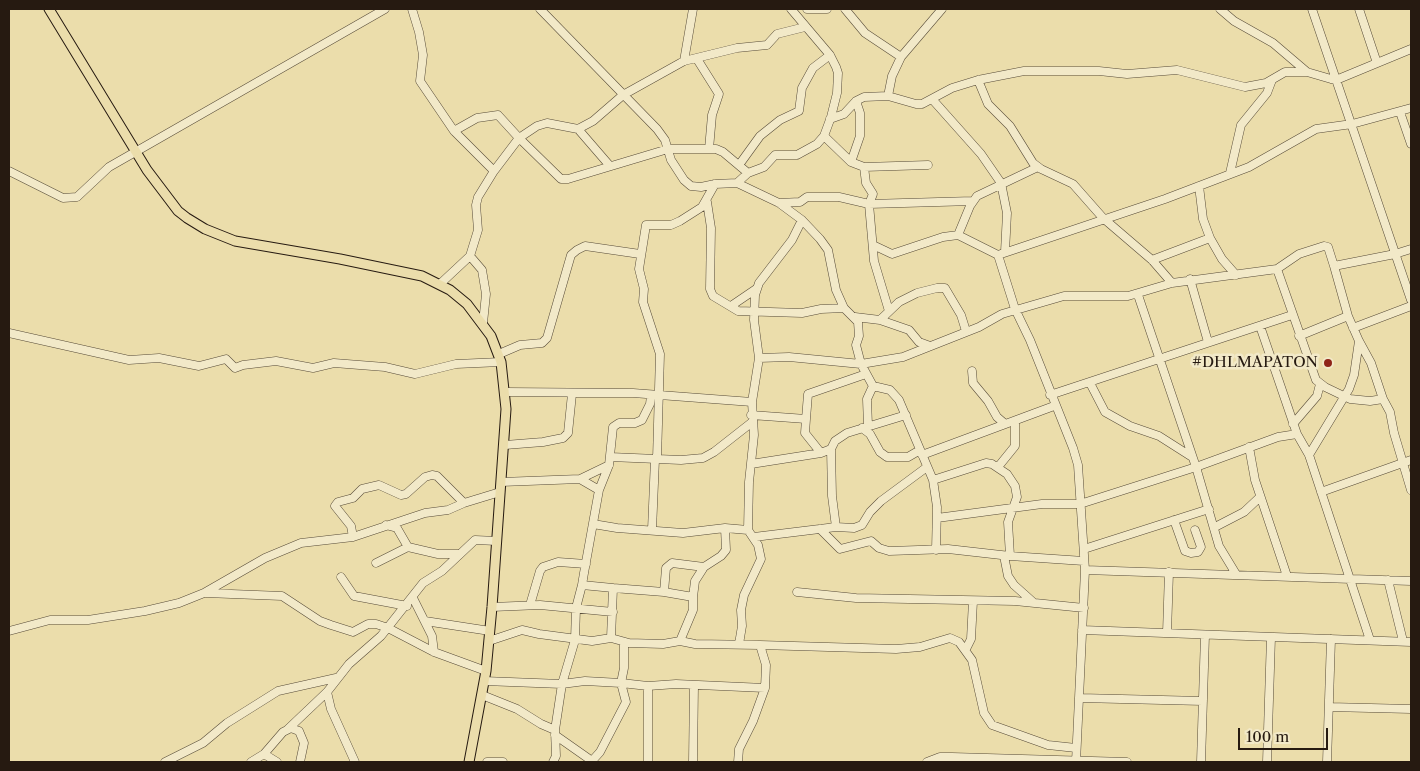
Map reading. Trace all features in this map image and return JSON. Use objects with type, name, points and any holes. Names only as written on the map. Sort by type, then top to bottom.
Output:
[{"type":"main road","points":[[49,9],[136,153],[178,211],[205,230],[235,241],[395,269],[422,276],[440,284],[467,304],[483,322],[500,358],[506,392],[504,445],[486,671],[469,762]]},
{"type":"street","points":[[9,172],[63,198],[73,198],[81,194],[100,173],[384,9]]},
{"type":"street","points":[[412,9],[423,55],[420,81],[454,131],[494,170]]},
{"type":"street","points":[[540,9],[657,129],[677,171],[691,186],[701,187],[737,183],[779,203],[802,220],[828,250],[836,290],[844,308],[856,317],[880,320],[909,330],[919,342],[930,346]]},
{"type":"street","points":[[684,61],[693,9]]},
{"type":"street","points":[[790,9],[795,9]]},
{"type":"street","points":[[737,183],[748,173],[764,167],[775,155],[797,155],[810,148],[824,136],[830,119],[837,93],[838,73],[830,55],[790,9]]},
{"type":"street","points":[[807,9],[827,9]]},
{"type":"street","points":[[845,9],[866,33],[901,56]]},
{"type":"street","points":[[888,96],[892,76],[901,56],[942,9]]},
{"type":"street","points":[[1220,9],[1234,21],[1273,43],[1307,72]]},
{"type":"street","points":[[1312,9],[1411,300]]},
{"type":"street","points":[[1359,9],[1377,63]]},
{"type":"street","points":[[578,129],[593,121],[623,95],[684,61],[737,48],[767,46],[776,34],[804,27]]},
{"type":"street","points":[[830,119],[844,114],[856,101],[864,97],[888,96],[916,104],[932,99],[952,88],[978,80],[1024,71],[1099,71],[1127,74],[1177,70],[1238,87],[1260,85],[1285,72],[1307,72],[1336,80],[1411,49]]},
{"type":"street","points":[[739,165],[760,136],[780,120],[799,111],[802,88],[813,68],[830,55]]},
{"type":"street","points":[[697,59],[719,94],[712,115],[709,149]]},
{"type":"street","points":[[978,80],[988,104],[1010,126],[1038,167],[1073,184],[1103,218],[1152,260],[1172,283]]},
{"type":"street","points":[[1230,173],[1241,125],[1267,93],[1272,80]]},
{"type":"street","points":[[932,99],[981,154],[1001,183],[1007,214],[1001,254],[1015,309],[1028,336],[1050,396],[1075,455],[1085,570],[1076,761]]},
{"type":"street","points":[[851,162],[860,136],[860,113],[856,101]]},
{"type":"street","points":[[873,245],[892,254],[943,237],[958,235],[1001,254],[1199,186],[1259,162],[1316,129],[1352,124],[1411,108]]},
{"type":"street","points":[[1400,112],[1411,144]]},
{"type":"street","points":[[454,131],[477,118],[498,115],[561,179],[568,179],[668,149],[709,149],[723,152],[748,173]]},
{"type":"street","points":[[440,284],[470,256],[478,230],[476,205],[478,196],[494,170],[519,138],[537,126],[547,123],[578,129],[610,166]]},
{"type":"street","points":[[824,136],[851,162],[864,167],[928,165]]},
{"type":"street","points":[[864,167],[866,183],[872,194],[870,204],[874,261],[889,311]]},
{"type":"street","points":[[779,203],[800,202],[807,197],[840,197],[870,204],[973,201],[1001,183],[1038,167]]},
{"type":"street","points":[[652,530],[656,459],[655,395],[660,354],[643,302],[644,289],[639,270],[640,254],[646,225],[671,225],[702,207],[707,202],[715,184]]},
{"type":"street","points":[[1199,186],[1203,219],[1210,238],[1222,259],[1236,275]]},
{"type":"street","points":[[958,235],[973,201]]},
{"type":"street","points":[[707,202],[711,228],[710,289],[712,296],[738,311],[802,313],[821,308],[844,308]]},
{"type":"street","points":[[731,306],[756,289],[792,240],[802,220]]},
{"type":"street","points":[[1152,260],[1210,238]]},
{"type":"street","points":[[9,334],[129,360],[159,358],[199,366],[226,359],[235,368],[243,365],[276,361],[313,368],[334,363],[385,367],[415,374],[456,364],[500,358],[520,345],[542,343],[548,338],[571,255],[585,246],[640,254]]},
{"type":"street","points":[[759,358],[789,357],[861,364],[903,357],[1015,309],[1072,294],[1138,295],[1172,283],[1277,269],[1298,254],[1324,246],[1328,248],[1348,316],[1359,342],[1371,363],[1383,399],[1390,412],[1402,464],[1411,490]]},
{"type":"street","points":[[1334,266],[1395,254],[1411,248]]},
{"type":"street","points":[[470,256],[482,270],[486,294],[483,322]]},
{"type":"street","points":[[1277,269],[1313,374],[1320,384],[1344,397],[1360,401],[1383,399]]},
{"type":"street","points":[[1190,280],[1208,342]]},
{"type":"street","points":[[880,320],[899,302],[916,293],[945,288],[961,315],[966,331]]},
{"type":"street","points":[[739,644],[744,595],[761,559],[754,537],[748,530],[754,435],[751,419],[752,402],[759,358],[754,312],[756,289]]},
{"type":"street","points":[[1138,295],[1196,467],[1221,551],[1236,574]]},
{"type":"street","points":[[1353,328],[1411,306]]},
{"type":"street","points":[[1050,396],[1292,315]]},
{"type":"street","points":[[1299,336],[1348,316]]},
{"type":"street","points":[[856,317],[859,325],[856,345],[861,364],[873,386],[890,390],[896,394],[933,480],[937,518],[936,550]]},
{"type":"street","points":[[1260,326],[1293,424],[1309,455],[1370,640]]},
{"type":"street","points":[[1309,455],[1344,397],[1354,375],[1359,342]]},
{"type":"street","points":[[972,371],[973,383],[988,401],[997,417],[1004,423]]},
{"type":"street","points":[[820,453],[805,433],[808,394],[866,374]]},
{"type":"street","points":[[1090,383],[1105,412],[1130,426],[1159,436],[1192,458]]},
{"type":"street","points":[[1293,424],[1317,396],[1320,384]]},
{"type":"street","points":[[873,386],[867,399],[865,428],[880,452],[887,457],[908,457],[986,433],[1004,423],[1015,421],[1054,406]]},
{"type":"street","points":[[506,392],[633,393],[752,402]]},
{"type":"street","points":[[504,445],[535,443],[563,438],[568,434],[572,394]]},
{"type":"street","points":[[553,762],[556,756],[555,732],[562,684],[575,640],[576,608],[600,490],[610,461],[613,427],[619,423],[635,423],[642,420],[655,395]]},
{"type":"street","points":[[836,527],[832,496],[831,449],[835,441],[847,433],[906,416]]},
{"type":"street","points":[[501,482],[580,479],[610,461],[703,458],[714,452],[751,419],[806,419]]},
{"type":"street","points":[[998,467],[1015,446],[1015,421]]},
{"type":"street","points":[[937,518],[1014,508],[1080,504],[1196,467],[1278,436],[1297,434]]},
{"type":"street","points":[[1249,447],[1260,497],[1287,576]]},
{"type":"street","points":[[751,464],[820,453],[831,449]]},
{"type":"street","points":[[1321,492],[1411,460]]},
{"type":"street","points":[[933,480],[986,463],[998,467],[1015,486],[1017,497],[1008,522],[1008,576],[1014,585],[1033,602]]},
{"type":"street","points":[[754,537],[836,527],[854,528],[862,525],[870,512],[881,501],[927,467]]},
{"type":"street","points":[[353,537],[351,526],[335,506],[338,502],[353,498],[362,489],[379,486],[406,494],[425,476],[432,475],[437,476],[464,503]]},
{"type":"street","points":[[580,479],[600,490]]},
{"type":"street","points":[[9,631],[50,620],[88,620],[145,611],[179,603],[204,593],[283,549],[301,543],[353,537],[425,513],[448,510],[500,492]]},
{"type":"street","points":[[1214,527],[1244,512],[1260,497]]},
{"type":"street","points":[[1084,549],[1209,509]]},
{"type":"street","points":[[1174,520],[1185,551],[1191,553],[1198,552],[1201,547],[1195,530]]},
{"type":"street","points":[[593,524],[617,528],[691,533],[725,528],[748,530]]},
{"type":"street","points":[[386,525],[397,528],[408,546]]},
{"type":"street","points":[[680,641],[693,610],[695,581],[704,567],[721,556],[726,550],[725,528]]},
{"type":"street","points":[[820,529],[840,549],[871,541],[879,548],[889,551],[936,550],[1084,560]]},
{"type":"street","points":[[251,762],[264,754],[327,692],[336,678],[388,628],[423,583],[442,571],[458,554],[479,539],[497,541]]},
{"type":"street","points":[[376,563],[408,546],[438,554],[458,554]]},
{"type":"street","points":[[530,604],[540,571],[543,568],[558,562],[586,564]]},
{"type":"street","points":[[664,592],[666,568],[672,563],[704,567]]},
{"type":"street","points":[[1085,570],[1411,581]]},
{"type":"street","points":[[1167,633],[1169,572]]},
{"type":"street","points":[[341,577],[354,596],[407,606]]},
{"type":"street","points":[[1082,630],[1407,642],[1388,580]]},
{"type":"street","points":[[582,585],[664,592],[693,597]]},
{"type":"street","points":[[611,638],[613,588]]},
{"type":"street","points":[[797,592],[856,598],[1033,602],[1084,608]]},
{"type":"street","points":[[204,593],[277,595],[303,608],[320,621],[353,632],[371,624],[388,628],[434,652],[486,671]]},
{"type":"street","points":[[413,598],[432,636],[434,652]]},
{"type":"street","points":[[966,649],[971,638],[973,601]]},
{"type":"street","points":[[492,607],[530,604],[613,612]]},
{"type":"street","points":[[425,621],[489,636],[522,630],[575,640],[592,641],[611,638],[624,642],[663,644],[680,641],[694,644],[896,649],[920,647],[950,638],[959,642],[966,649],[972,660],[984,713],[992,725],[1048,744],[1076,748]]},
{"type":"street","points":[[1201,762],[1205,634]]},
{"type":"street","points":[[1268,762],[1271,637]]},
{"type":"street","points":[[1327,762],[1331,639]]},
{"type":"street","points":[[482,695],[518,709],[555,732],[592,762],[600,752],[626,702],[621,683],[624,668],[624,642]]},
{"type":"street","points":[[738,762],[739,749],[753,721],[764,688],[766,665],[760,645]]},
{"type":"street","points":[[165,762],[203,743],[227,723],[278,691],[336,678]]},
{"type":"street","points":[[484,681],[562,684],[585,681],[648,686],[694,685],[764,688]]},
{"type":"street","points":[[693,762],[694,685]]},
{"type":"street","points":[[648,686],[648,762]]},
{"type":"street","points":[[327,692],[331,709],[355,762]]},
{"type":"street","points":[[1080,698],[1203,701]]},
{"type":"street","points":[[1329,707],[1411,709]]},
{"type":"street","points":[[288,729],[296,728],[302,738],[304,749],[300,762]]},
{"type":"street","points":[[264,754],[277,762]]},
{"type":"street","points":[[346,762],[351,754]]},
{"type":"street","points":[[927,762],[940,757],[984,761],[1127,762]]},
{"type":"street","points":[[486,762],[503,762]]},
{"type":"place","name":"#DHLMAPATON","points":[[1328,363]]}]
